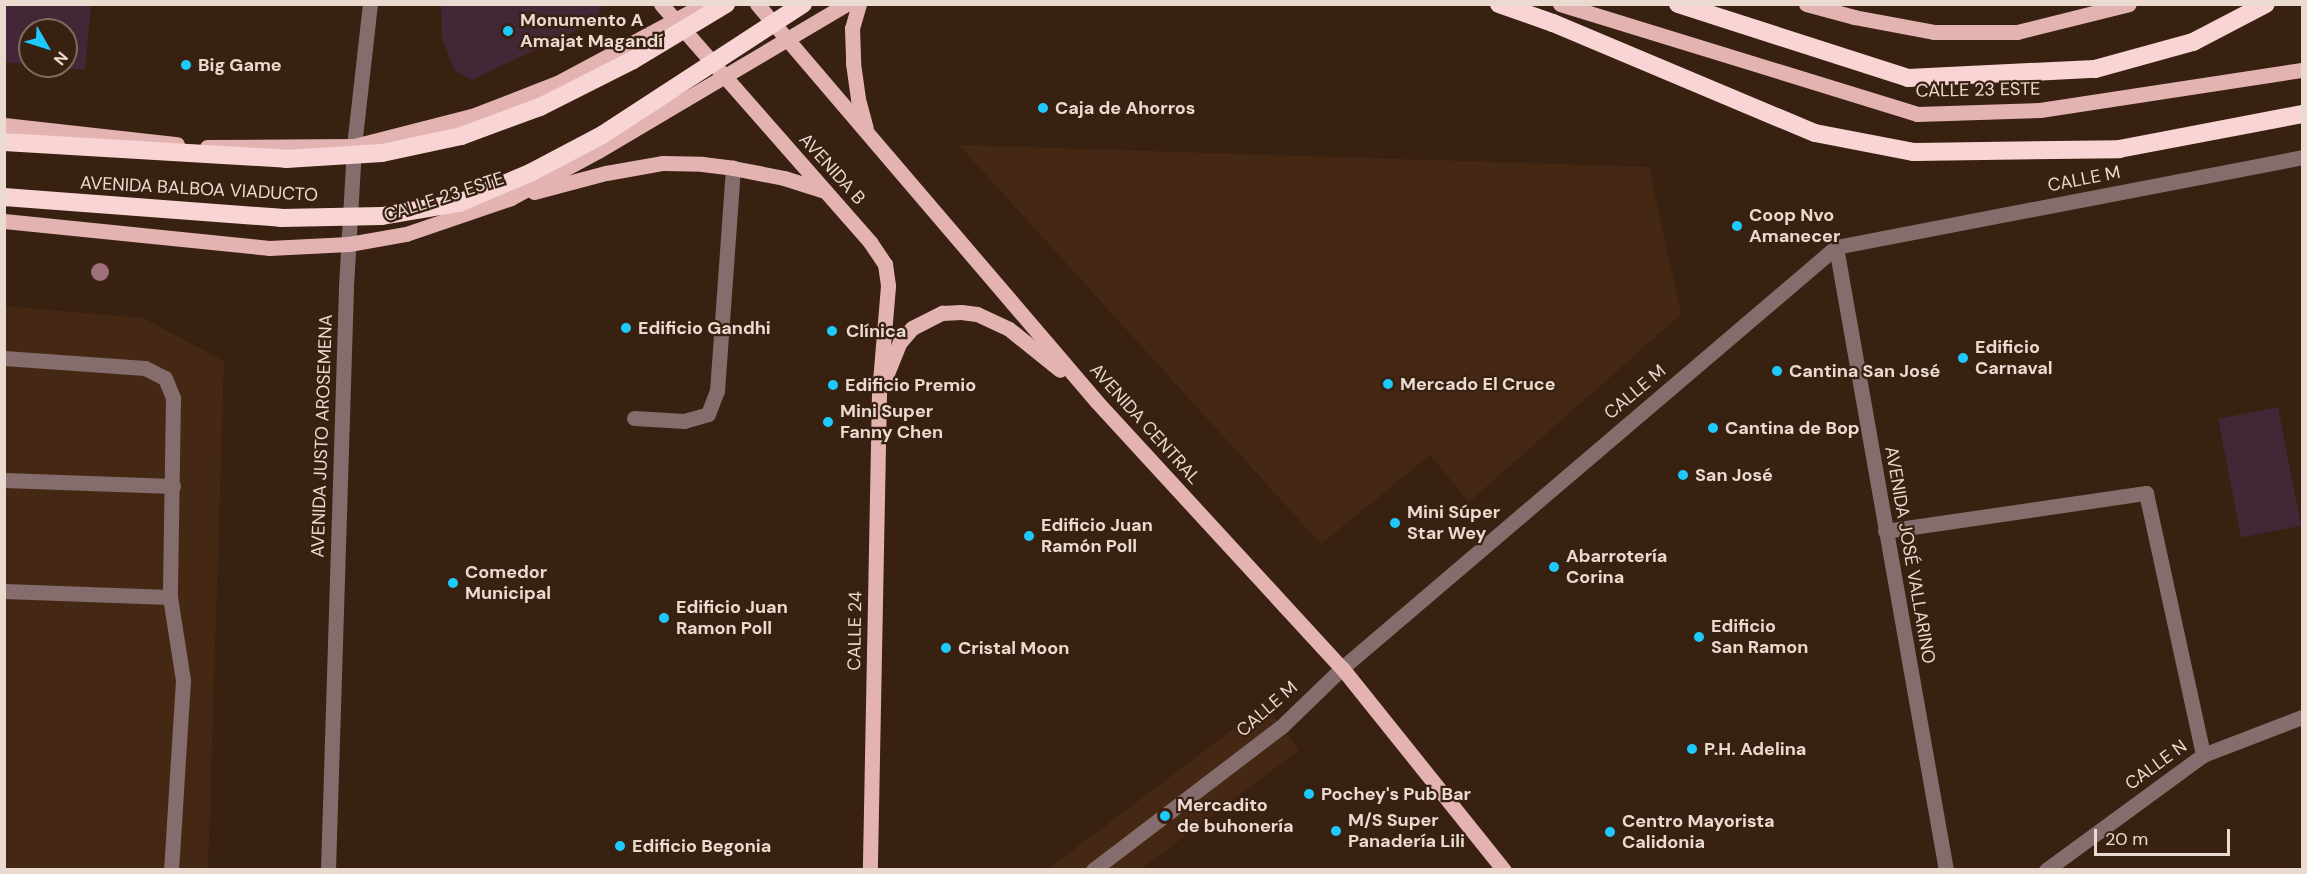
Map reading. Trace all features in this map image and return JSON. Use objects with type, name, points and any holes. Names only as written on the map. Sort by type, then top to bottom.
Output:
[{"type":"highway","name":"AVENIDA BALBOA VIADUCTO","points":[[4,142],[286,159],[382,153],[461,136],[540,107],[633,60],[726,4]]},
{"type":"highway","name":"AVENIDA BALBOA VIADUCTO","points":[[4,197],[281,218],[382,216],[459,203],[530,173],[602,135],[803,4]]},
{"type":"highway","points":[[1499,4],[1553,23],[1815,133],[1914,152],[2119,149],[2302,114]]},
{"type":"highway","points":[[1678,4],[1908,78],[2095,69],[2193,42],[2266,4]]},
{"type":"main road","name":"AVENIDA B","points":[[661,4],[723,78],[870,242],[885,264],[888,286],[879,393]]},
{"type":"main road","points":[[4,125],[196,147],[354,146],[472,116],[547,87],[676,22],[705,4]]},
{"type":"main road","name":"AVENIDA CENTRAL","points":[[757,4],[1097,402],[1342,668],[1504,870]]},
{"type":"main road","name":"CALLE 23 ESTE","points":[[4,221],[269,248],[349,244],[406,234],[511,198],[723,78],[847,4]]},
{"type":"main road","points":[[859,4],[852,28],[853,63],[858,99],[868,133]]},
{"type":"main road","name":"CALLE 23 ESTE","points":[[1560,4],[1917,114],[2040,110],[2302,70]]},
{"type":"main road","points":[[1806,4],[1854,17],[1934,32],[2016,32],[2129,4]]},
{"type":"main road","points":[[511,198],[606,173],[663,163],[734,168],[784,178],[826,191]]},
{"type":"main road","points":[[879,393],[894,355],[912,328],[942,313],[961,312],[977,314],[1009,330],[1097,402]]},
{"type":"main road","name":"CALLE 24","points":[[870,870],[879,393]]},
{"type":"street","name":"AVENIDA JUSTO AROSEMENA","points":[[328,870],[349,244],[354,146],[370,4]]},
{"type":"street","name":"CALLE M","points":[[1093,870],[1281,727],[1342,668],[1836,247],[2302,157]]},
{"type":"street","points":[[634,418],[684,421],[708,414],[717,391],[734,168]]},
{"type":"street","name":"AVENIDA JOSÉ VALLARINO","points":[[1836,247],[1947,870]]},
{"type":"street","points":[[4,358],[145,368],[165,378],[173,398],[170,597],[183,680],[171,870]]},
{"type":"street","points":[[4,480],[172,486]]},
{"type":"street","points":[[1885,531],[2146,493],[2203,755]]},
{"type":"street","points":[[4,591],[170,597]]},
{"type":"street","name":"CALLE N","points":[[2046,870],[2203,755],[2302,717]]},
{"type":"shaded area","points":[[441,4],[602,5],[597,20],[472,80],[454,70],[442,38]]},
{"type":"shaded area","points":[[4,5],[91,5],[85,70],[78,69],[78,18],[18,18],[18,64],[5,62]]},
{"type":"shaded area","name":"Mercado El Cruce","points":[[959,145],[1649,167],[1681,314],[1469,502],[1430,455],[1321,544]]},
{"type":"shaded area","points":[[4,306],[143,318],[224,361],[208,869],[5,869]]},
{"type":"shaded area","points":[[2278,407],[2301,526],[2241,537],[2218,419]]},
{"type":"shaded area","name":"Mercadito de buhonería","points":[[1265,705],[1299,750],[1141,869],[1047,870]]},
{"type":"place","name":"Monumento A Amajat Magandí","points":[[508,31]]},
{"type":"place","name":"Big Game","points":[[186,65]]},
{"type":"place","name":"Caja de Ahorros","points":[[1043,108]]},
{"type":"place","name":"Coop Nvo Amanecer","points":[[1737,226]]},
{"type":"place","name":"Edificio Gandhi","points":[[626,328]]},
{"type":"place","name":"Clínica","points":[[832,331]]},
{"type":"place","name":"Edificio Carnaval","points":[[1963,358]]},
{"type":"place","name":"Cantina San José","points":[[1777,371]]},
{"type":"place","name":"Mercado El Cruce","points":[[1388,384]]},
{"type":"place","name":"Edificio Premio","points":[[833,385]]},
{"type":"place","name":"Mini Super Fanny Chen","points":[[828,422]]},
{"type":"place","name":"Cantina de Bop","points":[[1713,428]]},
{"type":"place","name":"San José","points":[[1683,475]]},
{"type":"place","name":"Mini Súper Star Wey","points":[[1395,523]]},
{"type":"place","name":"Edificio Juan Ramón Poll","points":[[1029,536]]},
{"type":"place","name":"Abarrotería Corina","points":[[1554,567]]},
{"type":"place","name":"Comedor Municipal","points":[[453,583]]},
{"type":"place","name":"Edificio Juan Ramon Poll","points":[[664,618]]},
{"type":"place","name":"Edificio San Ramon","points":[[1699,637]]},
{"type":"place","name":"Cristal Moon","points":[[946,648]]},
{"type":"place","name":"P.H. Adelina","points":[[1692,749]]},
{"type":"place","name":"Pochey's Pub Bar","points":[[1309,794]]},
{"type":"place","name":"Mercadito de buhonería","points":[[1165,816]]},
{"type":"place","name":"M/S Super Panadería Lili","points":[[1336,831]]},
{"type":"place","name":"Centro Mayorista Calidonia","points":[[1610,832]]},
{"type":"place","name":"Edificio Begonia","points":[[620,846]]}]
